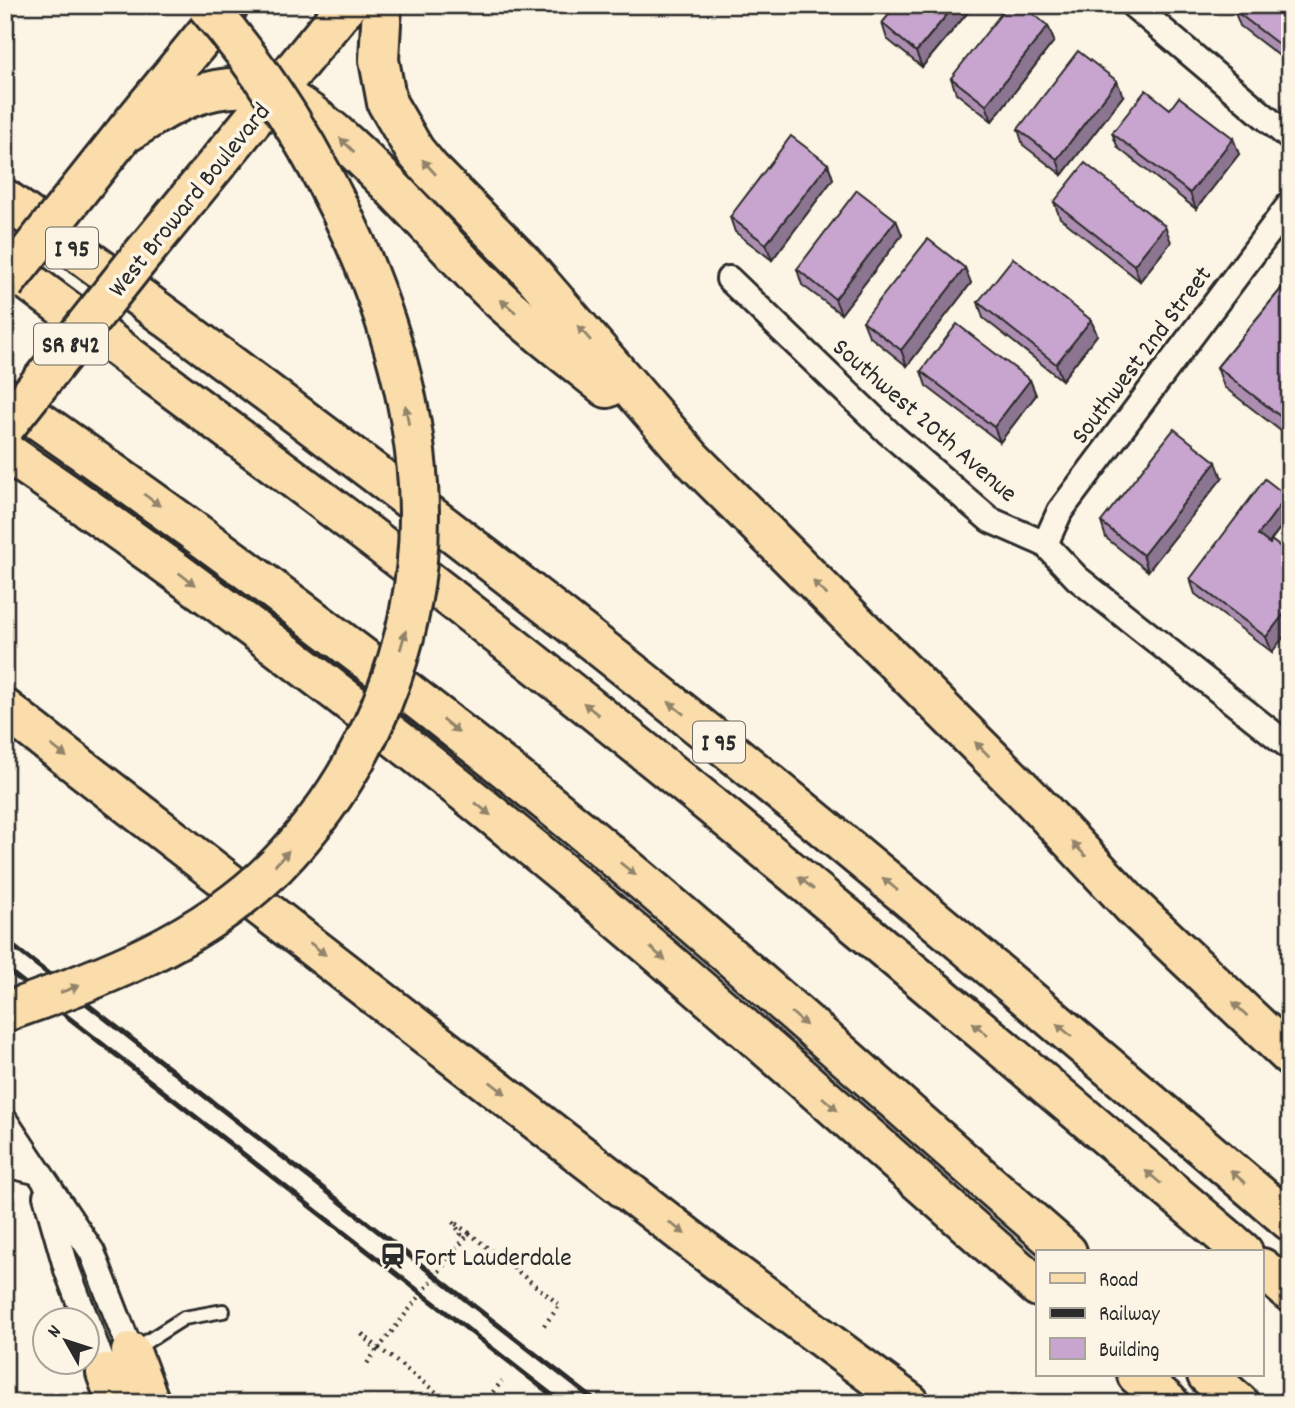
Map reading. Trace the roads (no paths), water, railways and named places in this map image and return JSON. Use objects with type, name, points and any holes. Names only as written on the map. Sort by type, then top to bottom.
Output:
[{"type":"main road","points":[[5,1012],[97,979],[147,957],[228,906],[275,866],[317,817],[359,754],[386,693],[407,626],[417,552],[417,490],[406,407],[388,337],[351,234],[321,171],[283,106],[206,5]]},
{"type":"main road","points":[[5,283],[229,5]]},
{"type":"main road","name":"West Broward Boulevard","points":[[5,427],[188,197],[346,5]]},
{"type":"main road","points":[[382,5],[378,38],[380,78],[387,103],[415,151],[523,263],[692,459],[1030,797],[1132,906],[1290,1056]]},
{"type":"main road","points":[[122,136],[178,100],[205,91],[232,87],[275,93],[326,126],[496,296],[692,459]]},
{"type":"main road","name":"I 95","points":[[5,199],[446,528],[626,667],[888,881],[1290,1221]]},
{"type":"main road","points":[[5,264],[561,685],[864,932],[1241,1250]]},
{"type":"main road","points":[[5,397],[275,590],[475,744],[654,891],[1065,1250]]},
{"type":"main road","points":[[5,451],[177,572],[455,785],[624,925],[1036,1285]]},
{"type":"main road","points":[[5,709],[533,1114],[718,1261],[910,1403]]},
{"type":"main road","points":[[718,1261],[874,1403]]},
{"type":"main road","points":[[1264,1270],[1290,1292]]},
{"type":"main road","points":[[118,1370],[150,1403]]},
{"type":"main road","points":[[1138,1376],[1169,1403]]},
{"type":"main road","points":[[1208,1376],[1239,1403]]},
{"type":"street","points":[[1133,5],[1290,138]]},
{"type":"street","name":"Southwest 2nd Street","points":[[1045,544],[1060,511],[1290,204]]},
{"type":"street","name":"Southwest 20th Avenue","points":[[729,279],[889,433],[990,520],[1045,544],[1077,578],[1290,747]]},
{"type":"street","points":[[5,1121],[92,1252],[118,1370]]},
{"type":"street","points":[[5,1164],[39,1172]]},
{"type":"street","points":[[39,1172],[66,1269],[80,1306]]},
{"type":"street","points":[[102,1346],[118,1370]]},
{"type":"lane","points":[[118,1370],[167,1326],[184,1318],[223,1311]]},
{"type":"railway","points":[[5,940],[598,1403]]},
{"type":"railway","points":[[5,968],[562,1403]]},
{"type":"place","name":"Fort Lauderdale","points":[[393,1256]]}]
